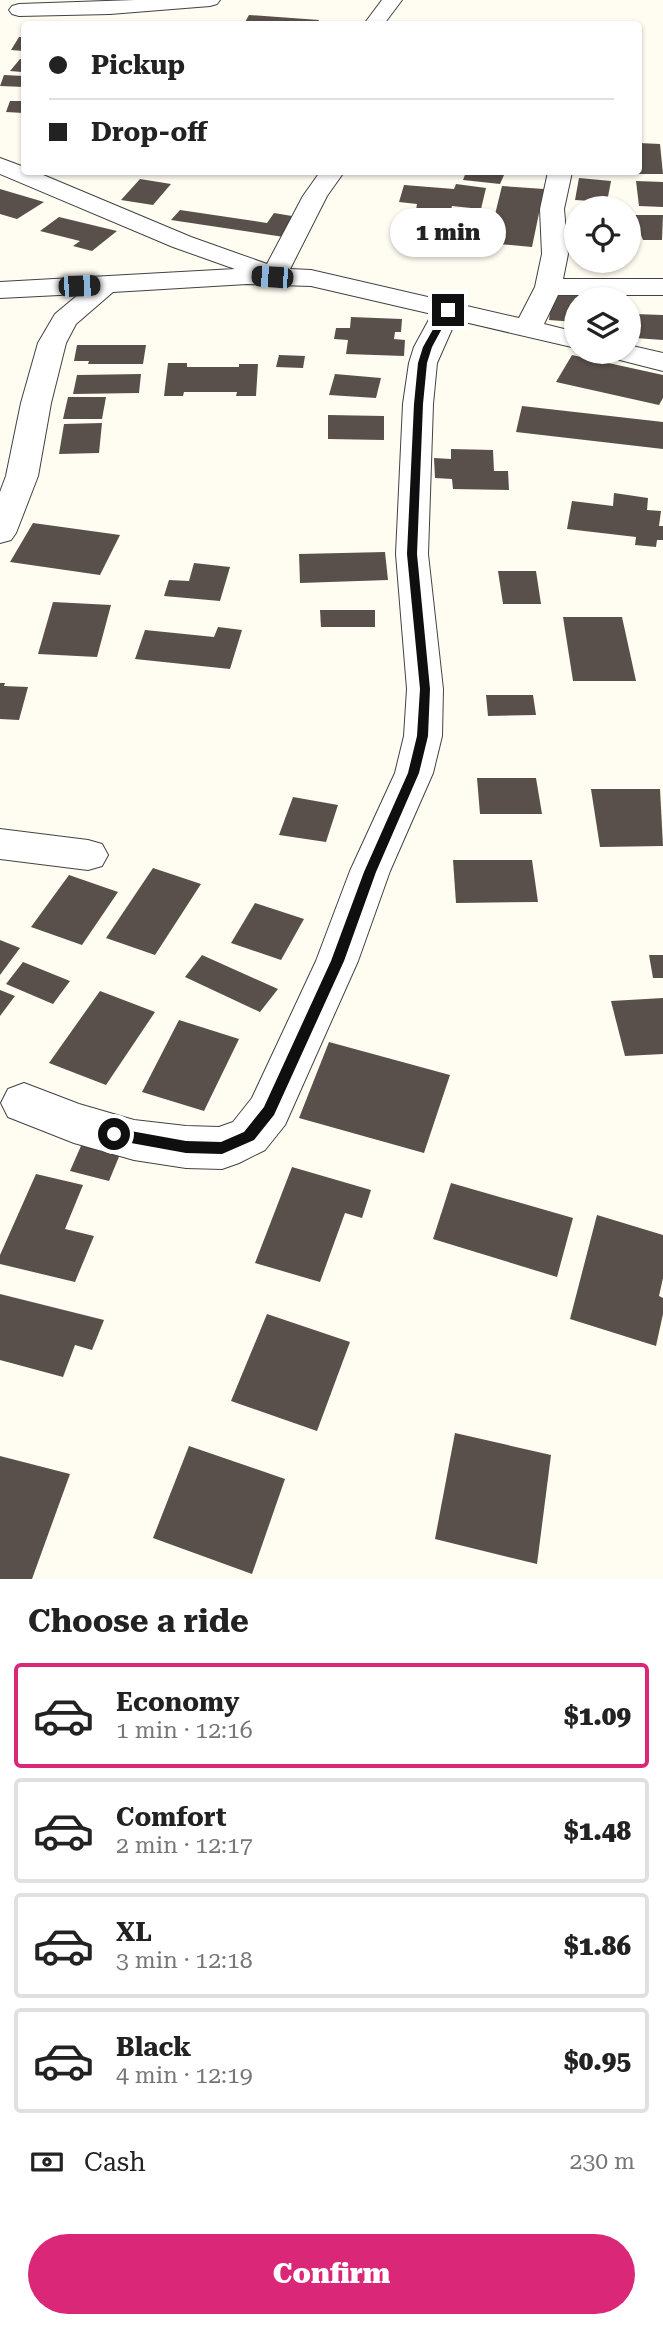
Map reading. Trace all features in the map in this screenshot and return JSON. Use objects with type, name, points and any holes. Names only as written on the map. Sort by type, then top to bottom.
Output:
[{"type":"street","points":[[9,11],[46,0]]},
{"type":"street","points":[[9,11],[110,8],[209,0]]},
{"type":"street","points":[[376,21],[392,0]]},
{"type":"street","points":[[33,175],[182,242],[244,262],[272,277]]},
{"type":"street","points":[[272,277],[301,227],[313,198],[330,175]]},
{"type":"street","points":[[528,328],[548,286],[555,254],[552,209],[559,175]]},
{"type":"street","points":[[0,290],[247,276],[311,278],[564,337]]},
{"type":"street","points":[[0,533],[22,476],[36,403],[52,343],[65,320],[105,285]]},
{"type":"street","points":[[548,286],[663,287]]},
{"type":"street","points":[[24,1103],[74,1123],[134,1140],[186,1147],[222,1148],[249,1136],[269,1111],[337,961],[370,872],[414,773],[422,736],[425,689],[412,554],[418,404],[423,363],[428,347],[448,310]]},
{"type":"street","points":[[641,357],[663,362]]},
{"type":"street","points":[[0,844],[88,855]]},
{"type":"building","points":[[249,15],[319,20],[318,21],[246,21]]},
{"type":"building","points":[[19,37],[21,37],[21,51],[11,50]]},
{"type":"building","points":[[20,59],[21,59],[21,72],[10,71]]},
{"type":"building","points":[[4,75],[21,76],[21,87],[0,86]]},
{"type":"building","points":[[10,101],[21,101],[21,113],[6,112]]},
{"type":"building","points":[[642,143],[660,144],[663,174],[642,174]]},
{"type":"building","points":[[465,175],[504,175],[500,184],[463,180]]},
{"type":"building","points":[[579,178],[611,181],[608,196],[576,196]]},
{"type":"building","points":[[140,179],[171,184],[153,205],[121,200]]},
{"type":"building","points":[[636,181],[663,182],[663,207],[641,206],[641,196],[638,196]]},
{"type":"building","points":[[456,184],[486,188],[481,209],[452,206],[450,213],[416,210],[417,204],[399,202],[404,185],[454,189]]},
{"type":"building","points":[[502,186],[544,189],[532,247],[488,243]]},
{"type":"building","points":[[0,189],[44,202],[17,219],[0,214]]},
{"type":"building","points":[[180,210],[267,223],[274,213],[298,217],[284,237],[171,220]]},
{"type":"building","points":[[641,215],[663,215],[662,240],[643,240]]},
{"type":"building","points":[[59,217],[117,231],[92,251],[73,246],[80,241],[40,231]]},
{"type":"building","points":[[552,293],[564,294],[564,321],[549,320]]},
{"type":"building","points":[[641,314],[663,315],[663,340],[641,338]]},
{"type":"building","points":[[351,317],[402,319],[401,332],[395,332],[394,339],[405,340],[404,356],[346,354],[348,340],[334,339],[336,328],[350,328]]},
{"type":"building","points":[[77,345],[146,345],[143,364],[88,364],[89,361],[74,361]]},
{"type":"building","points":[[279,355],[305,356],[303,368],[276,367]]},
{"type":"building","points":[[168,363],[187,363],[187,367],[239,367],[239,364],[258,364],[256,396],[236,396],[237,392],[184,392],[183,396],[164,396]]},
{"type":"building","points":[[567,364],[613,364],[663,375],[663,398],[659,405],[556,382]]},
{"type":"building","points":[[141,374],[139,393],[73,394],[77,375]]},
{"type":"building","points":[[335,374],[381,378],[376,398],[329,395]]},
{"type":"building","points":[[68,397],[106,397],[102,419],[63,419]]},
{"type":"building","points":[[522,406],[663,422],[663,449],[516,432]]},
{"type":"building","points":[[328,415],[384,416],[384,440],[328,439]]},
{"type":"building","points":[[102,423],[99,453],[59,454],[64,424]]},
{"type":"building","points":[[451,449],[493,450],[494,471],[508,471],[509,490],[453,489],[452,479],[435,478],[434,458],[451,459]]},
{"type":"building","points":[[614,493],[648,498],[647,510],[661,511],[659,526],[663,526],[663,540],[657,540],[656,547],[635,545],[636,537],[567,529],[572,501],[613,506]]},
{"type":"building","points":[[33,523],[120,535],[100,575],[10,562]]},
{"type":"building","points":[[385,552],[388,580],[300,583],[299,554]]},
{"type":"building","points":[[194,563],[230,567],[220,601],[164,596],[169,580],[189,581]]},
{"type":"building","points":[[498,571],[536,571],[541,604],[503,604]]},
{"type":"building","points":[[53,602],[111,605],[97,657],[38,654]]},
{"type":"building","points":[[320,610],[375,610],[375,627],[321,627]]},
{"type":"building","points":[[563,617],[622,617],[636,681],[573,681]]},
{"type":"building","points":[[218,627],[242,630],[230,669],[135,659],[145,630],[214,637]]},
{"type":"building","points":[[0,683],[5,683],[4,686],[28,687],[19,720],[0,719]]},
{"type":"building","points":[[486,695],[533,695],[536,715],[488,716]]},
{"type":"building","points":[[477,778],[536,778],[542,814],[480,814]]},
{"type":"building","points":[[591,789],[660,789],[663,846],[600,847]]},
{"type":"building","points":[[293,797],[338,805],[326,842],[279,835]]},
{"type":"building","points":[[453,860],[532,860],[538,902],[456,903]]},
{"type":"building","points":[[153,868],[201,884],[155,955],[106,938]]},
{"type":"building","points":[[69,875],[118,892],[82,945],[31,927]]},
{"type":"building","points":[[255,903],[304,919],[281,960],[231,943]]},
{"type":"building","points":[[0,940],[20,948],[0,975]]},
{"type":"building","points":[[202,955],[278,989],[260,1012],[185,977]]},
{"type":"building","points":[[649,955],[663,955],[663,978],[653,978]]},
{"type":"building","points":[[23,962],[70,981],[53,1004],[6,984]]},
{"type":"building","points":[[0,990],[15,996],[0,1016]]},
{"type":"building","points":[[100,991],[155,1012],[106,1085],[49,1063]]},
{"type":"building","points":[[663,998],[663,1054],[625,1056],[611,1001]]},
{"type":"building","points":[[179,1020],[239,1039],[204,1111],[142,1092]]},
{"type":"building","points":[[329,1042],[450,1075],[424,1153],[299,1118]]},
{"type":"building","points":[[84,1139],[123,1147],[109,1181],[70,1171]]},
{"type":"building","points":[[292,1167],[371,1190],[362,1218],[345,1213],[320,1282],[255,1263]]},
{"type":"building","points":[[36,1174],[83,1185],[65,1229],[94,1236],[75,1282],[0,1264],[0,1255]]},
{"type":"building","points":[[451,1183],[573,1218],[557,1277],[433,1239]]},
{"type":"building","points":[[597,1215],[663,1235],[663,1278],[659,1296],[663,1298],[663,1314],[656,1346],[570,1319]]},
{"type":"building","points":[[0,1294],[104,1320],[92,1350],[75,1345],[63,1377],[0,1360]]},
{"type":"building","points":[[267,1314],[350,1342],[317,1431],[231,1401]]},
{"type":"building","points":[[455,1433],[551,1455],[537,1564],[435,1539]]},
{"type":"building","points":[[189,1446],[285,1479],[252,1574],[153,1538]]},
{"type":"building","points":[[0,1456],[70,1474],[32,1579],[0,1579]]},
{"type":"route","points":[[114,1134],[134,1140],[186,1147],[222,1148],[249,1136],[269,1111],[337,961],[370,872],[414,773],[422,736],[425,689],[412,554],[418,404],[423,363],[428,347],[435,329],[448,310]]}]
